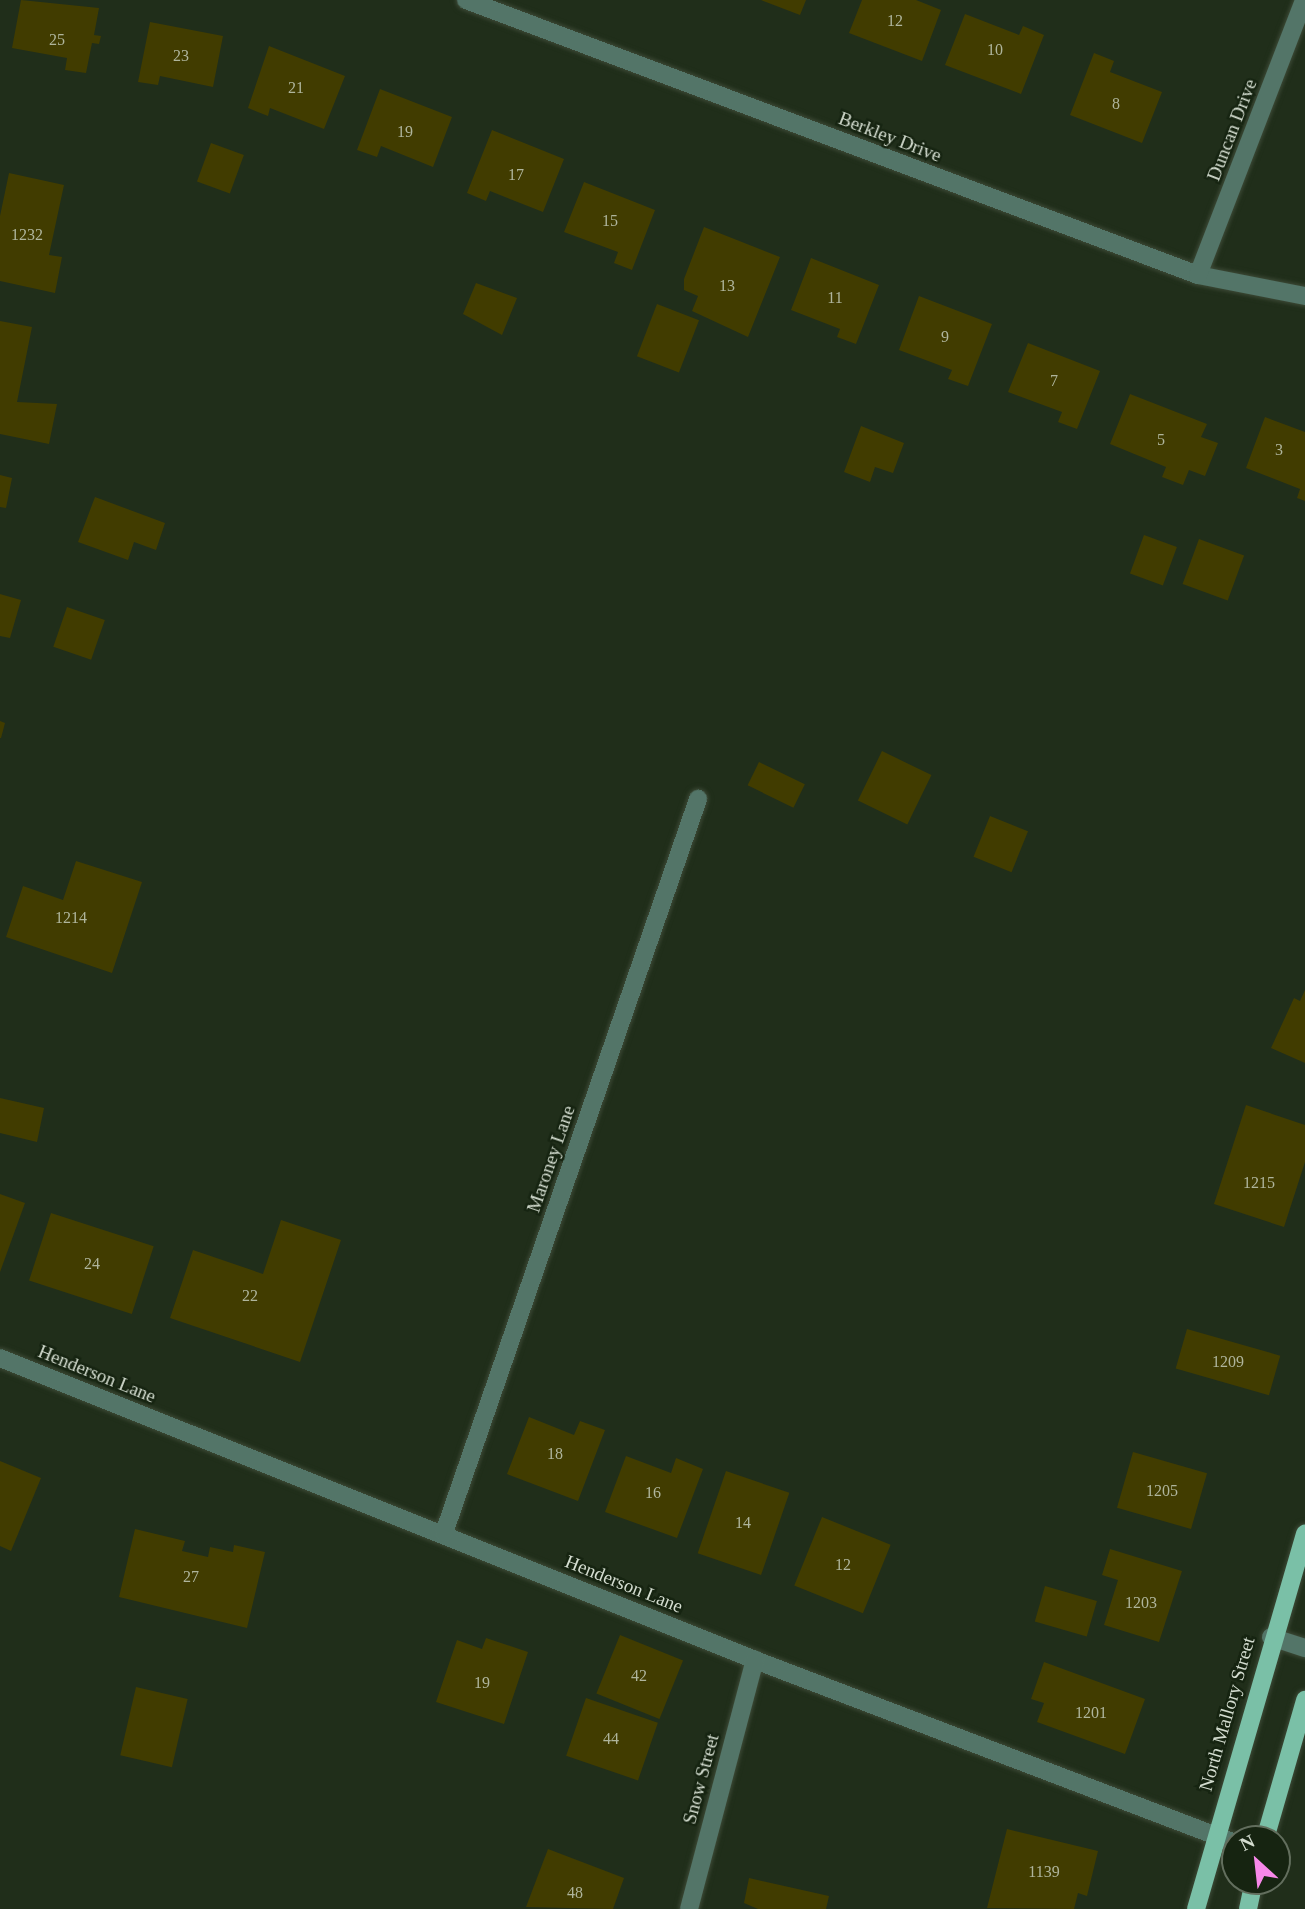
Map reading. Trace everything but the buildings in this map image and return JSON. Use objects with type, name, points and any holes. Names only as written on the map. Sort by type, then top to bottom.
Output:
[{"type":"main road","name":"North Mallory Street","points":[[1196,1909],[1271,1637],[1305,1533]]},
{"type":"main road","points":[[1269,1825],[1305,1700]]},
{"type":"street","name":"Berkley Drive","points":[[466,0],[1198,275],[1305,296]]},
{"type":"street","name":"Duncan Drive","points":[[1198,275],[1304,0]]},
{"type":"street","name":"Maroney Lane","points":[[444,1533],[698,799]]},
{"type":"street","name":"Henderson Lane","points":[[0,1358],[444,1533],[755,1660],[1221,1838]]},
{"type":"street","points":[[1271,1637],[1305,1648]]},
{"type":"street","name":"Snow Street","points":[[689,1909],[755,1660]]}]
